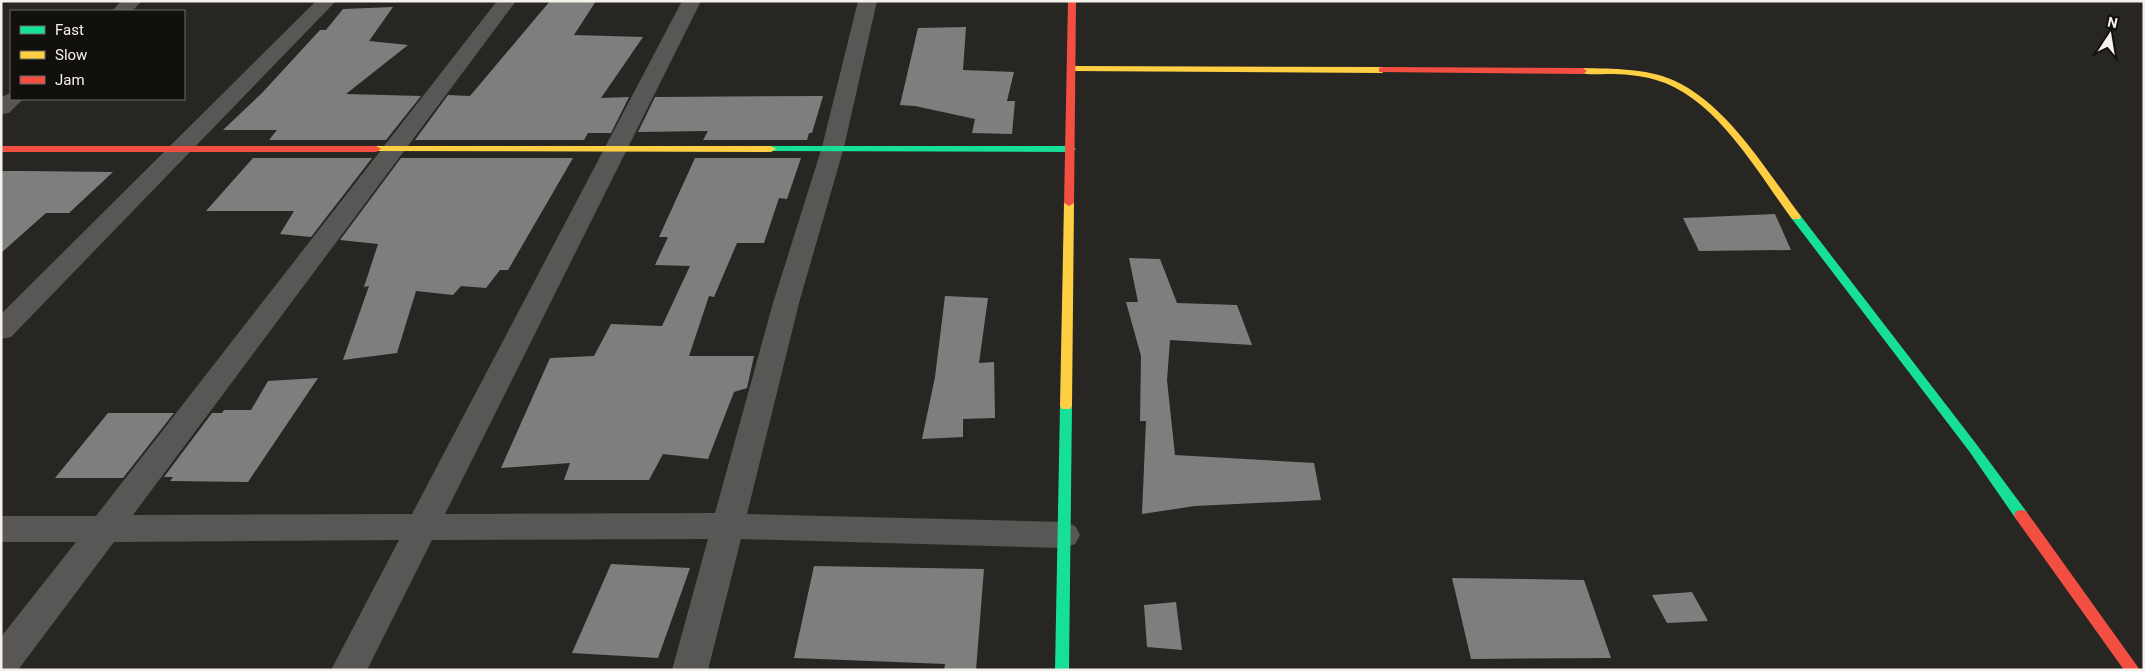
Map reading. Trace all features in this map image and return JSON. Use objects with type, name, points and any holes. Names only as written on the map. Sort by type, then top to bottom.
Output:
[{"type":"street","points":[[122,10],[133,1]]},
{"type":"street","points":[[1,330],[327,1]]},
{"type":"street","points":[[1,665],[507,1]]},
{"type":"street","points":[[349,670],[692,1]]},
{"type":"street","points":[[690,670],[786,303],[833,147],[868,1]]},
{"type":"street","points":[[1062,670],[1072,1]]},
{"type":"street","points":[[1072,69],[1616,71],[1649,75],[1669,81],[1688,90],[1716,112],[1967,440],[2133,670]]},
{"type":"street","points":[[1,108],[11,100]]},
{"type":"street","points":[[1,149],[833,147],[1070,149]]},
{"type":"street","points":[[1,529],[728,526],[1064,535]]},
{"type":"building","points":[[550,1],[596,1],[574,35],[643,37],[601,98],[629,97],[611,133],[588,133],[584,140],[415,140],[448,95],[470,96]]},
{"type":"building","points":[[393,7],[369,41],[408,45],[346,94],[421,96],[386,140],[269,140],[277,130],[223,130],[262,93],[320,30],[326,30],[343,9]]},
{"type":"building","points":[[966,27],[963,70],[1014,72],[1007,101],[1015,101],[1012,134],[972,133],[975,119],[915,106],[900,105],[918,28]]},
{"type":"building","points":[[823,96],[812,133],[809,133],[807,140],[703,140],[708,131],[638,132],[655,97]]},
{"type":"building","points":[[253,158],[372,158],[311,237],[280,234],[294,211],[206,211]]},
{"type":"building","points":[[401,158],[573,158],[508,270],[500,270],[486,288],[461,286],[453,295],[416,291],[397,353],[343,360],[369,286],[364,287],[378,244],[340,240]]},
{"type":"building","points":[[695,158],[801,158],[787,199],[779,198],[764,243],[737,243],[714,297],[709,296],[689,356],[754,356],[747,388],[734,392],[708,459],[663,454],[649,480],[564,480],[570,463],[501,468],[550,358],[594,356],[611,324],[662,326],[690,266],[655,265],[668,237],[659,237]]},
{"type":"building","points":[[1,171],[113,172],[69,213],[46,213],[1,253]]},
{"type":"building","points":[[1775,214],[1791,250],[1699,251],[1683,218]]},
{"type":"building","points":[[1129,258],[1160,259],[1177,303],[1237,305],[1252,345],[1170,340],[1167,380],[1175,455],[1314,463],[1321,500],[1195,506],[1142,514],[1146,421],[1140,421],[1141,356],[1126,302],[1138,302]]},
{"type":"building","points":[[945,296],[988,298],[979,363],[994,362],[995,418],[963,419],[963,437],[922,439],[935,377]]},
{"type":"building","points":[[318,378],[248,482],[170,481],[173,477],[164,477],[212,413],[222,413],[224,410],[251,410],[268,381]]},
{"type":"building","points":[[108,413],[174,413],[123,478],[55,478]]},
{"type":"building","points":[[611,564],[690,568],[658,658],[572,653]]},
{"type":"building","points":[[814,566],[984,569],[976,670],[944,670],[945,664],[794,658]]},
{"type":"building","points":[[1452,578],[1584,580],[1611,658],[1471,659]]},
{"type":"building","points":[[1692,592],[1708,621],[1667,623],[1652,595]]},
{"type":"building","points":[[1176,602],[1182,650],[1147,647],[1144,605]]},
{"type":"traffic: fast","points":[[771,149],[1071,149]]},
{"type":"traffic: fast","points":[[1796,217],[1973,448],[2021,515]]},
{"type":"traffic: fast","points":[[1062,670],[1066,406]]},
{"type":"traffic: slow","points":[[1072,69],[1382,70]]},
{"type":"traffic: slow","points":[[1583,71],[1649,76],[1670,82],[1688,92],[1723,122],[1755,161],[1796,217]]},
{"type":"traffic: slow","points":[[376,149],[771,149]]},
{"type":"traffic: slow","points":[[1066,406],[1069,203]]},
{"type":"traffic: jam","points":[[1069,203],[1072,1]]},
{"type":"traffic: jam","points":[[1382,70],[1583,71]]},
{"type":"traffic: jam","points":[[1,149],[376,149]]},
{"type":"traffic: jam","points":[[2021,515],[2133,670]]}]
